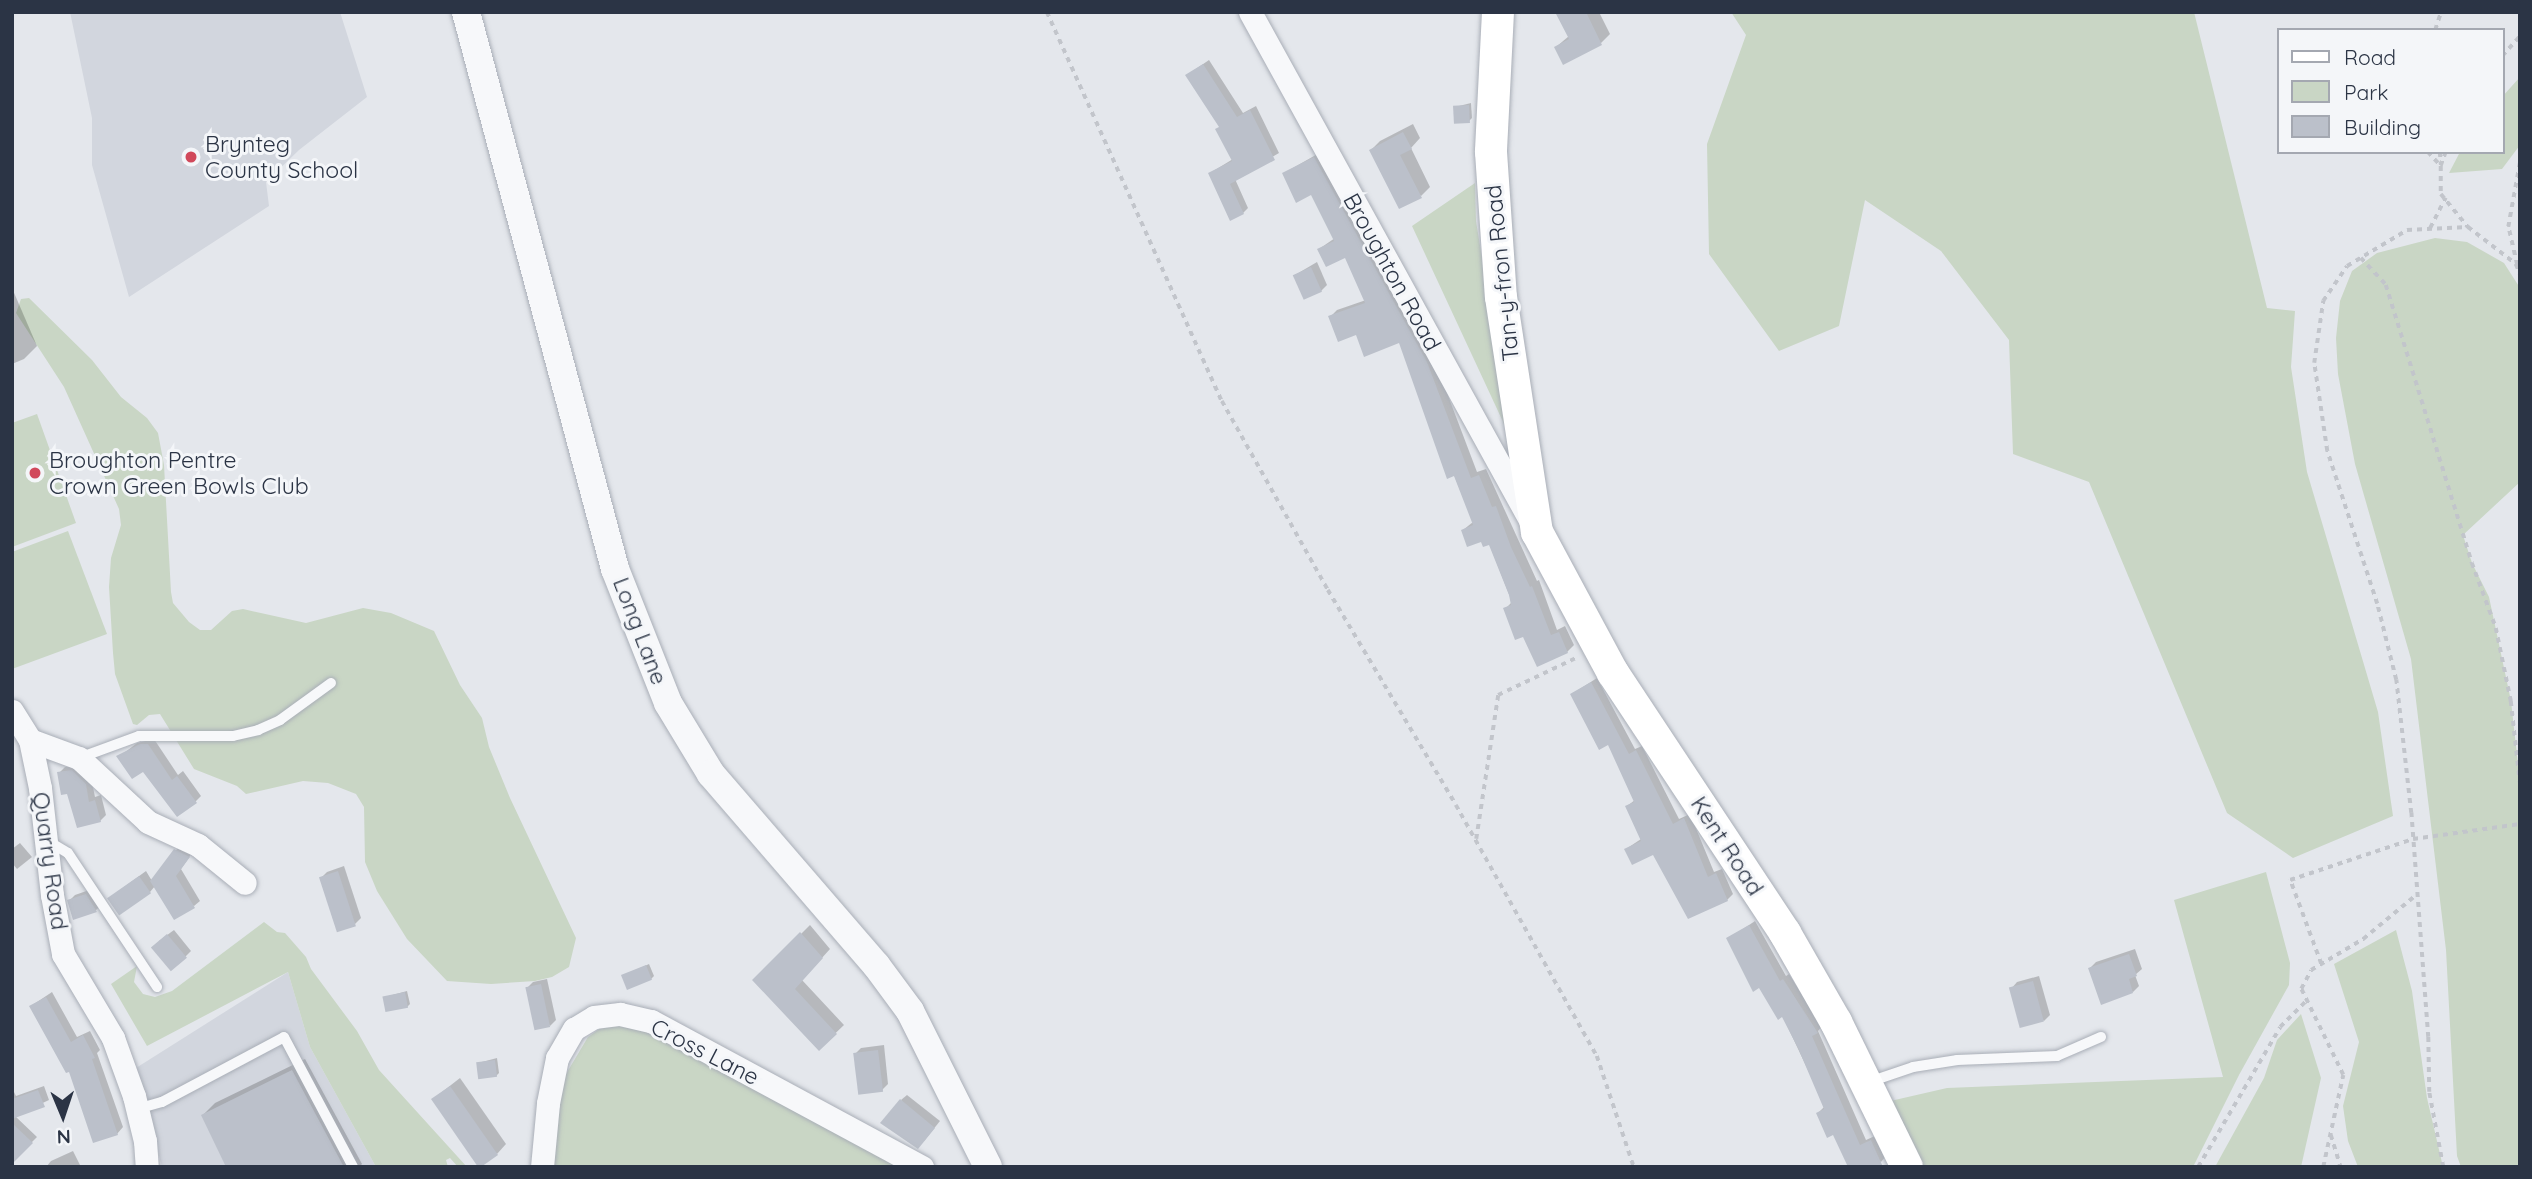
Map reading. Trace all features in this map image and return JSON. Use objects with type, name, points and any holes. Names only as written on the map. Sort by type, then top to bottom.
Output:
[{"type":"main road","name":"Tan-y-fron Road","points":[[1498,12],[1491,152],[1500,297],[1536,532]]},
{"type":"main road","name":"Kent Road","points":[[1536,532],[1613,673],[1785,933],[1836,1022],[1906,1167]]},
{"type":"street","name":"Long Lane","points":[[466,12],[615,569],[668,703],[710,774],[876,965],[910,1010],[988,1167]]},
{"type":"street","name":"Broughton Road","points":[[1250,12],[1536,532]]},
{"type":"street","name":"Quarry Road","points":[[12,711],[30,740],[48,842],[52,895],[63,954],[113,1038],[137,1109],[147,1167]]},
{"type":"street","points":[[30,740],[79,758],[148,822],[198,845],[245,883]]},
{"type":"street","name":"Cross Lane","points":[[542,1167],[548,1103],[557,1058],[574,1029],[594,1017],[620,1014],[652,1021],[922,1167]]},
{"type":"lane","points":[[79,758],[139,736],[233,736],[258,730],[280,720],[331,683]]},
{"type":"lane","points":[[48,842],[68,853],[157,986]]},
{"type":"lane","points":[[137,1109],[162,1102],[284,1037],[353,1167]]},
{"type":"lane","points":[[1866,1083],[1913,1067],[1957,1060],[2057,1055],[2101,1037]]},
{"type":"path","points":[[1047,12],[1222,401],[1328,590],[1476,839],[1597,1056],[1634,1167]]},
{"type":"path","points":[[2504,54],[2520,36]]},
{"type":"path","points":[[2430,154],[2441,166]]},
{"type":"path","points":[[2440,154],[2441,194],[2468,227],[2517,261]]},
{"type":"path","points":[[2441,166],[2445,154]]},
{"type":"path","points":[[2520,161],[2508,227],[2520,274]]},
{"type":"path","points":[[2430,229],[2445,198]]},
{"type":"path","points":[[2443,1167],[2429,1093],[2428,1037],[2413,839],[2396,680],[2377,604],[2327,451],[2314,363],[2323,301],[2347,266],[2407,230],[2468,227]]},
{"type":"path","points":[[2361,258],[2386,285],[2472,563],[2496,628],[2511,701],[2520,783]]},
{"type":"path","points":[[1476,839],[1498,695],[1599,647]]},
{"type":"path","points":[[2321,964],[2290,880],[2413,839],[2520,824]]},
{"type":"path","points":[[2323,1167],[2343,1075],[2301,989],[2311,970],[2363,939],[2417,894]]},
{"type":"path","points":[[2198,1167],[2280,1027],[2307,1000]]},
{"type":"path","points":[[2331,1135],[2341,1167]]},
{"type":"shaded area","name":"Brynteg County School","points":[[70,12],[340,12],[367,97],[299,150],[266,182],[269,206],[129,297],[92,165],[92,118]]},
{"type":"shaded area","points":[[288,972],[310,1047],[376,1167],[162,1167],[136,1068]]},
{"type":"green space","points":[[1731,12],[2194,12],[2267,308],[2295,311],[2291,367],[2307,472],[2378,712],[2393,816],[2293,858],[2227,813],[2089,482],[2013,454],[2009,340],[1941,251],[1865,200],[1839,326],[1779,351],[1709,254],[1707,144],[1746,35]]},
{"type":"green space","points":[[2520,77],[2520,145],[2502,169],[2449,173],[2459,154],[2504,154],[2504,95]]},
{"type":"green space","points":[[1475,183],[1476,221],[1511,439],[1412,226]]},
{"type":"green space","points":[[2435,238],[2467,242],[2504,263],[2520,288],[2520,482],[2463,535],[2472,563],[2489,597],[2511,701],[2520,783],[2520,1167],[2461,1167],[2457,1156],[2446,950],[2411,659],[2355,464],[2338,374],[2336,338],[2340,301],[2352,271],[2377,253]]},
{"type":"green space","points":[[29,298],[92,360],[121,397],[147,418],[158,433],[164,465],[171,592],[173,603],[189,622],[200,630],[211,630],[232,611],[243,609],[306,623],[363,608],[391,613],[434,631],[460,685],[482,718],[489,747],[510,798],[576,938],[569,967],[552,977],[535,981],[491,984],[447,981],[407,939],[377,891],[365,862],[364,807],[356,794],[328,783],[303,781],[246,794],[237,786],[194,769],[160,714],[149,715],[137,725],[133,724],[115,674],[113,653],[109,587],[111,558],[121,525],[119,509],[64,387],[16,313],[21,299]]},
{"type":"green space","name":"Broughton Pentre Crown Green Bowls Club","points":[[37,414],[76,523],[12,547],[12,423]]},
{"type":"green space","points":[[68,531],[107,634],[12,669],[12,552]]},
{"type":"green space","points":[[2266,872],[2290,963],[2289,985],[2239,1075],[2193,1167],[1915,1167],[1886,1102],[1947,1088],[2223,1077],[2174,900]]},
{"type":"green space","points":[[264,922],[277,932],[285,933],[306,957],[311,969],[357,1031],[379,1070],[467,1167],[458,1167],[450,1158],[446,1160],[448,1167],[376,1167],[310,1047],[288,972],[147,1046],[111,984],[137,966],[134,982],[143,994],[155,997],[172,991]]},
{"type":"green space","points":[[2396,930],[2412,991],[2427,1098],[2443,1167],[2358,1167],[2348,1141],[2343,1106],[2359,1042],[2334,964]]},
{"type":"green space","points":[[2301,1014],[2321,1078],[2301,1167],[2215,1167],[2264,1078],[2277,1040]]},
{"type":"green space","points":[[608,1023],[641,1027],[904,1167],[552,1167],[563,1079],[588,1037]]},
{"type":"building","points":[[1555,12],[1586,12],[1602,45],[1563,65],[1554,47],[1569,39]]},
{"type":"building","points":[[1203,64],[1237,117],[1250,110],[1275,160],[1230,184],[1244,214],[1230,221],[1208,173],[1232,161],[1215,129],[1219,127],[1185,75]]},
{"type":"building","points":[[1469,105],[1470,123],[1454,124],[1453,106]]},
{"type":"building","points":[[1403,132],[1412,149],[1400,155],[1422,198],[1399,209],[1369,150]]},
{"type":"building","points":[[1314,157],[1427,362],[1471,478],[1479,475],[1492,507],[1496,506],[1530,587],[1532,586],[1551,635],[1559,632],[1568,653],[1537,667],[1523,637],[1515,640],[1503,608],[1511,605],[1509,595],[1489,545],[1483,547],[1481,542],[1467,547],[1461,530],[1473,525],[1454,476],[1447,479],[1399,343],[1364,357],[1356,335],[1338,342],[1328,316],[1365,303],[1345,258],[1326,267],[1317,249],[1334,241],[1311,195],[1296,203],[1282,173]]},
{"type":"building","points":[[1311,267],[1322,292],[1304,300],[1293,275]]},
{"type":"building","points":[[1591,682],[1629,754],[1636,750],[1673,824],[1684,818],[1708,877],[1716,873],[1728,901],[1688,919],[1653,855],[1632,865],[1624,849],[1641,841],[1625,806],[1634,802],[1608,745],[1599,750],[1570,694]]},
{"type":"building","points":[[140,744],[148,744],[172,780],[177,776],[197,803],[177,817],[143,772],[132,779],[116,756]]},
{"type":"building","points":[[72,770],[86,784],[89,802],[95,800],[101,822],[77,828],[67,794],[61,795],[57,772]]},
{"type":"building","points":[[174,849],[190,857],[176,876],[195,908],[174,920],[150,881]]},
{"type":"building","points":[[338,871],[356,926],[337,932],[319,877]]},
{"type":"building","points":[[139,876],[151,893],[119,916],[107,898]]},
{"type":"building","points":[[86,894],[97,912],[73,920],[67,900]]},
{"type":"building","points":[[1749,925],[1780,981],[1783,979],[1818,1033],[1812,1036],[1860,1145],[1871,1140],[1883,1167],[1848,1167],[1833,1135],[1827,1138],[1816,1113],[1824,1109],[1798,1048],[1782,1017],[1778,1020],[1759,988],[1753,992],[1726,938]]},
{"type":"building","points":[[800,932],[823,958],[795,989],[837,1034],[819,1051],[752,980]]},
{"type":"building","points":[[167,934],[187,958],[171,971],[151,947]]},
{"type":"building","points":[[2129,954],[2137,976],[2129,979],[2133,993],[2101,1005],[2088,968]]},
{"type":"building","points":[[646,965],[652,980],[627,990],[621,975]]},
{"type":"building","points":[[2033,981],[2044,1022],[2020,1028],[2009,987]]},
{"type":"building","points":[[541,984],[550,1027],[534,1030],[525,987]]},
{"type":"building","points":[[405,992],[408,1008],[385,1012],[382,996]]},
{"type":"building","points":[[46,997],[71,1042],[83,1035],[95,1058],[92,1059],[118,1135],[93,1143],[69,1072],[66,1073],[29,1006]]},
{"type":"building","points":[[878,1050],[883,1092],[858,1095],[853,1053]]},
{"type":"building","points":[[495,1060],[497,1077],[478,1079],[476,1062]]},
{"type":"building","points":[[292,1070],[344,1167],[226,1167],[201,1115]]},
{"type":"building","points":[[450,1086],[498,1155],[481,1167],[478,1167],[431,1099]]},
{"type":"building","points":[[38,1090],[45,1107],[12,1119],[12,1099]]},
{"type":"building","points":[[900,1099],[935,1128],[918,1149],[880,1123]]},
{"type":"building","points":[[12,1123],[33,1143],[12,1164]]},
{"type":"place","name":"Brynteg County School","points":[[191,157]]},
{"type":"place","name":"Broughton Pentre Crown Green Bowls Club","points":[[35,473]]}]
